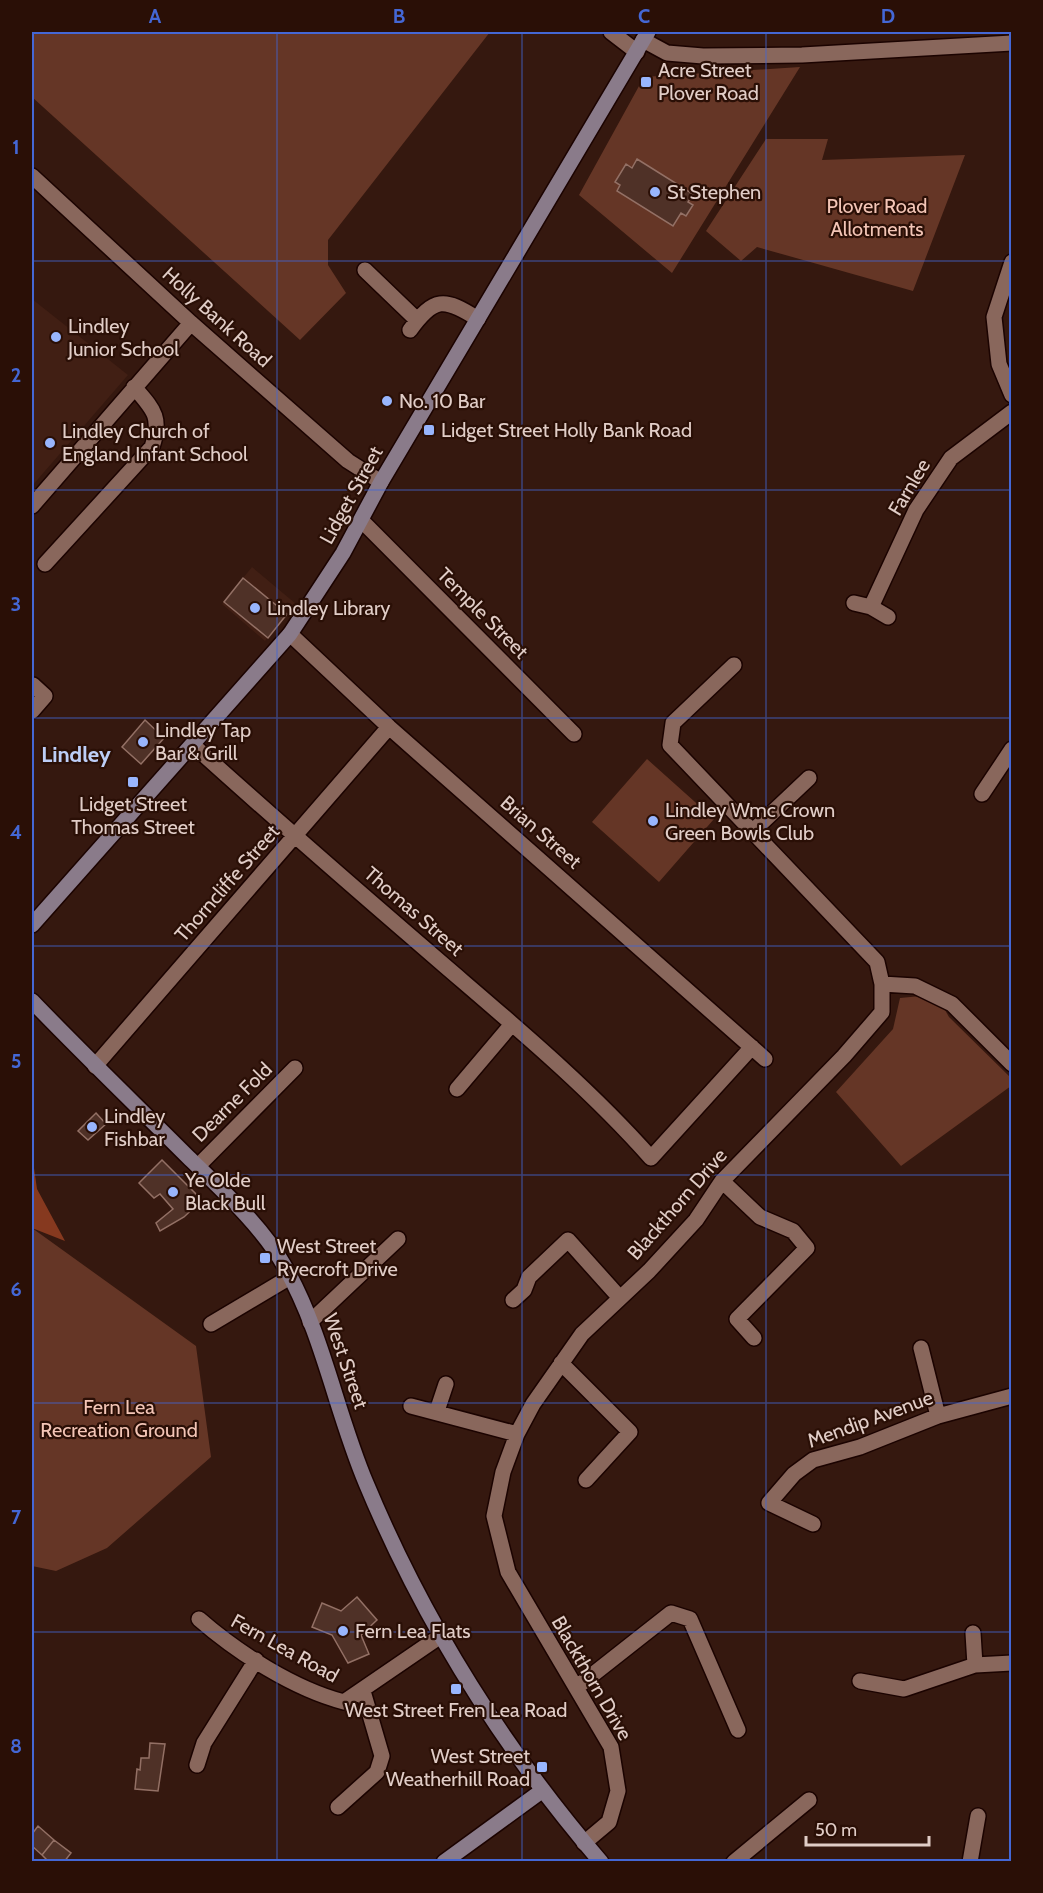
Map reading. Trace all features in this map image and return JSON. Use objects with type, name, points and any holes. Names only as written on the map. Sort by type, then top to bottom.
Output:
[{"type":"street","points":[[611,32],[643,41],[667,53],[703,56],[802,55],[1011,43]]},
{"type":"street","name":"Lidget Street","points":[[32,924],[290,634],[362,521],[381,482],[643,41]]},
{"type":"street","name":"Holly Bank Road","points":[[32,176],[191,323],[348,461],[381,482]]},
{"type":"street","points":[[1011,262],[994,317],[999,364],[1011,395]]},
{"type":"street","points":[[365,270],[414,325],[426,309],[440,303],[458,306],[478,319]]},
{"type":"street","points":[[32,506],[191,323]]},
{"type":"street","points":[[45,564],[152,447],[159,428],[151,407],[134,387]]},
{"type":"street","name":"Farnlee","points":[[871,607],[916,510],[951,458],[1011,412]]},
{"type":"street","name":"Temple Street","points":[[362,521],[574,734]]},
{"type":"street","points":[[854,603],[871,607],[888,617]]},
{"type":"street","name":"Brian Street","points":[[290,634],[389,726],[765,1059]]},
{"type":"street","name":"Blackthorn Drive","points":[[584,1842],[609,1822],[618,1791],[611,1747],[508,1572],[494,1516],[503,1472],[517,1434],[533,1404],[582,1334],[696,1220],[722,1181],[844,1056],[882,1012],[882,984],[877,962],[754,831],[675,753],[669,738],[673,723],[734,665]]},
{"type":"street","points":[[32,711],[45,696],[33,685]]},
{"type":"street","name":"Thorncliffe Street","points":[[95,1066],[389,726]]},
{"type":"street","name":"Thomas Street","points":[[193,745],[295,837],[512,1024],[606,1111],[651,1158],[752,1047]]},
{"type":"street","points":[[982,794],[1011,749]]},
{"type":"street","points":[[754,831],[809,778]]},
{"type":"street","points":[[882,984],[915,986],[952,1004],[1011,1064]]},
{"type":"street","name":"West Street","points":[[32,1001],[95,1066],[237,1204],[284,1265],[310,1322],[366,1482],[442,1635],[493,1720],[543,1790],[601,1862]]},
{"type":"street","points":[[458,1089],[512,1024]]},
{"type":"street","name":"Dearne Fold","points":[[198,1166],[295,1068]]},
{"type":"street","points":[[722,1181],[760,1217],[793,1231],[807,1248],[737,1319],[754,1338]]},
{"type":"street","points":[[310,1322],[398,1239]]},
{"type":"street","points":[[513,1300],[524,1290],[529,1276],[568,1240],[620,1298]]},
{"type":"street","points":[[211,1324],[290,1278]]},
{"type":"street","points":[[921,1348],[938,1416]]},
{"type":"street","points":[[561,1363],[630,1432],[586,1480]]},
{"type":"street","points":[[437,1411],[446,1384]]},
{"type":"street","name":"Mendip Avenue","points":[[813,1524],[769,1503],[794,1474],[813,1460],[860,1447],[938,1416],[1011,1396]]},
{"type":"street","points":[[411,1406],[437,1411],[517,1434]]},
{"type":"street","points":[[577,1687],[671,1613],[690,1619],[738,1730]]},
{"type":"street","name":"Fern Lea Road","points":[[199,1619],[225,1642],[256,1660],[324,1697],[344,1702],[442,1635]]},
{"type":"street","points":[[973,1633],[975,1665]]},
{"type":"street","points":[[197,1765],[204,1743],[256,1660]]},
{"type":"street","points":[[860,1681],[904,1689],[975,1665],[1011,1663]]},
{"type":"street","points":[[338,1807],[377,1772],[382,1756],[363,1691]]},
{"type":"street","points":[[444,1862],[543,1790]]},
{"type":"street","points":[[734,1862],[809,1800]]},
{"type":"street","points":[[970,1862],[978,1816]]},
{"type":"shaded area","name":"Lindley Junior School","points":[[32,299],[128,375],[32,486]]},
{"type":"shaded area","name":"Lindley Library","points":[[252,567],[296,604],[265,641],[222,604]]},
{"type":"shaded area","points":[[32,1154],[37,1189],[65,1241],[32,1228]]},
{"type":"green space","points":[[32,32],[490,32],[328,240],[328,265],[346,293],[300,340],[32,97]]},
{"type":"green space","points":[[800,67],[672,273],[579,195],[644,77]]},
{"type":"green space","name":"Plover Road Allotments","points":[[766,139],[828,139],[822,160],[965,155],[913,291],[757,247],[741,261],[706,231]]},
{"type":"green space","name":"Lindley Wmc Crown Green Bowls Club","points":[[647,759],[714,819],[659,882],[592,822]]},
{"type":"green space","points":[[921,996],[941,1003],[949,1017],[1011,1078],[1011,1086],[901,1166],[836,1092],[893,1029],[900,998]]},
{"type":"green space","name":"Fern Lea Recreation Ground","points":[[32,1228],[196,1346],[211,1457],[107,1548],[56,1571],[32,1566]]},
{"type":"building","name":"St Stephen","points":[[637,159],[693,194],[688,202],[693,205],[686,216],[681,213],[673,226],[617,191],[620,185],[615,182],[626,164],[632,168]]},
{"type":"building","name":"Lindley Library","points":[[243,578],[287,614],[268,638],[224,602]]},
{"type":"building","name":"Lindley Tap Bar & Grill","points":[[145,720],[164,738],[141,764],[122,747]]},
{"type":"building","name":"Lindley Fishbar","points":[[96,1113],[106,1124],[88,1140],[78,1131]]},
{"type":"building","points":[[162,1160],[202,1200],[184,1217],[160,1231],[156,1223],[173,1209],[160,1194],[154,1198],[139,1183]]},
{"type":"building","name":"Fern Lea Flats","points":[[357,1597],[377,1620],[361,1635],[369,1654],[348,1663],[332,1635],[312,1627],[322,1603],[341,1611]]},
{"type":"building","points":[[150,1743],[165,1744],[158,1791],[135,1789],[137,1769],[140,1770],[141,1758],[149,1758]]},
{"type":"building","points":[[38,1826],[54,1840],[42,1855],[32,1846],[32,1834]]},
{"type":"building","points":[[54,1840],[71,1853],[64,1862],[49,1862],[42,1855]]},
{"type":"place","name":"Acre Street Plover Road","points":[[646,82]]},
{"type":"place","name":"St Stephen","points":[[655,192]]},
{"type":"place","name":"Lindley Junior School","points":[[56,337]]},
{"type":"place","name":"No. 10 Bar","points":[[387,401]]},
{"type":"place","name":"Lidget Street Holly Bank Road","points":[[429,430]]},
{"type":"place","name":"Lindley Church of England Infant School","points":[[50,443]]},
{"type":"place","name":"Lindley Library","points":[[255,608]]},
{"type":"place","name":"Lindley Tap Bar & Grill","points":[[143,742]]},
{"type":"place","name":"Lidget Street Thomas Street","points":[[133,782]]},
{"type":"place","name":"Lindley Wmc Crown Green Bowls Club","points":[[653,821]]},
{"type":"place","name":"Lindley Fishbar","points":[[92,1127]]},
{"type":"place","name":"Ye Olde Black Bull","points":[[173,1192]]},
{"type":"place","name":"West Street Ryecroft Drive","points":[[265,1258]]},
{"type":"place","name":"Fern Lea Flats","points":[[343,1631]]},
{"type":"place","name":"West Street Fren Lea Road","points":[[456,1689]]},
{"type":"place","name":"West Street Weatherhill Road","points":[[542,1767]]},
{"type":"district","name":"Lindley","points":[[76,754]]}]
